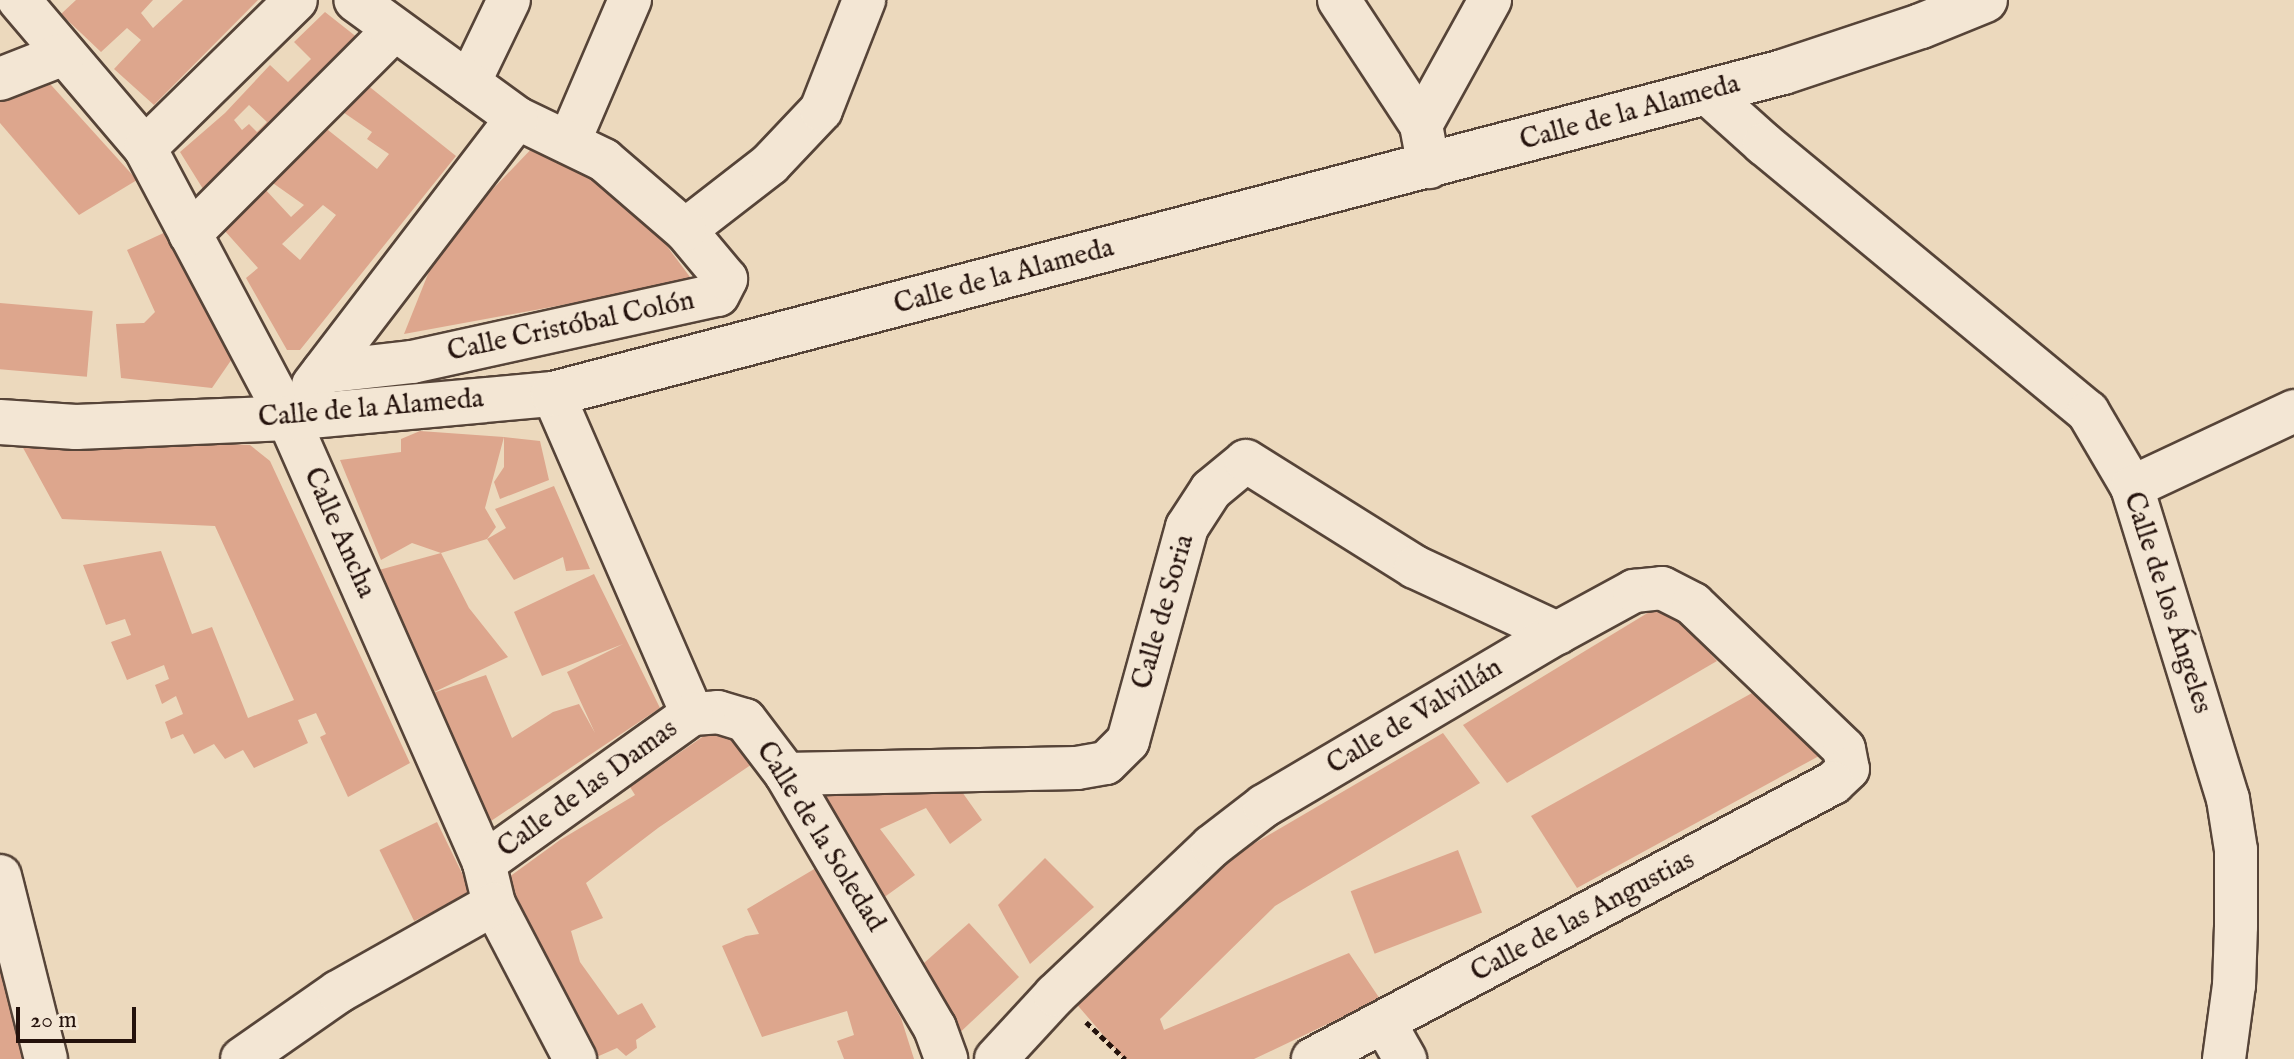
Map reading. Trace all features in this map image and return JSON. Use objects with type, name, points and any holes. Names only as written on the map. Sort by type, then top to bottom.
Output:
[{"type":"street","points":[[145,148],[296,0]]},
{"type":"street","name":"Calle Cristóbal Colón","points":[[323,372],[412,362],[718,295],[726,279],[685,230],[604,160],[517,118],[355,0]]},
{"type":"street","points":[[469,83],[509,0]]},
{"type":"street","points":[[569,142],[630,0]]},
{"type":"street","points":[[685,230],[770,164],[821,110],[864,0]]},
{"type":"street","points":[[1339,0],[1425,146]]},
{"type":"street","points":[[1425,146],[1490,0]]},
{"type":"street","name":"Calle de la Alameda","points":[[0,422],[76,427],[288,418],[553,394],[1425,146],[1706,92],[1797,67],[1985,0]]},
{"type":"street","name":"Calle Ancha","points":[[29,4],[64,54],[145,148],[288,418],[484,863],[494,904],[575,1059]]},
{"type":"street","points":[[190,234],[394,30]]},
{"type":"street","points":[[0,79],[64,54]]},
{"type":"street","name":"Calle de los Ángeles","points":[[1706,92],[1764,144],[2088,412],[2132,487],[2228,799],[2236,850],[2234,985],[2224,1059]]},
{"type":"street","points":[[288,418],[517,118]]},
{"type":"street","points":[[553,394],[692,714]]},
{"type":"street","points":[[2132,487],[2294,411]]},
{"type":"street","name":"Calle de Soria","points":[[786,774],[1077,768],[1106,763],[1128,741],[1187,527],[1211,490],[1246,461],[1415,567],[1557,633]]},
{"type":"street","name":"Calle de Valvillán","points":[[996,1059],[1055,995],[1212,846],[1264,806],[1634,591],[1662,588],[1693,604],[1844,749],[1848,769]]},
{"type":"street","name":"Calle de la Soledad","points":[[692,714],[718,712],[745,720],[786,774],[935,1028],[946,1059]]},
{"type":"street","name":"Calle de las Damas","points":[[484,863],[692,714]]},
{"type":"street","name":"Calle de las Angustias","points":[[1313,1059],[1833,783],[1848,769]]},
{"type":"street","points":[[0,876],[46,1059]]},
{"type":"street","points":[[242,1059],[338,992],[494,904]]},
{"type":"street","points":[[1384,1022],[1405,1059]]},
{"type":"path","points":[[1055,995],[1125,1059]]},
{"type":"building","points":[[76,0],[153,0],[141,13],[153,28],[183,0],[258,0],[154,105],[114,69],[141,40],[127,28],[101,52],[61,14]]},
{"type":"building","points":[[325,12],[363,42],[208,197],[180,152],[225,113],[270,65],[288,82],[311,59],[294,42]],"holes":[[[249,105],[267,122],[257,132],[249,124],[242,130],[234,120]]]},
{"type":"building","points":[[42,75],[137,180],[79,215],[0,123],[0,92]]},
{"type":"building","points":[[366,84],[456,156],[300,350],[287,350],[246,278],[258,268],[224,230],[263,187],[291,217],[304,205],[270,181],[323,126],[377,169],[389,154],[367,139],[372,132],[340,110]],"holes":[[[323,205],[336,215],[300,260],[282,244]]]},
{"type":"building","points":[[537,143],[637,206],[693,281],[404,334],[440,244]]},
{"type":"building","points":[[170,230],[234,356],[212,388],[121,378],[116,324],[144,323],[155,312],[127,250]]},
{"type":"building","points":[[0,303],[93,311],[87,377],[0,369]]},
{"type":"building","points":[[420,431],[504,437],[485,508],[496,527],[487,539],[441,553],[412,543],[381,560],[340,460],[401,452],[401,439]]},
{"type":"building","points":[[16,435],[250,445],[270,461],[410,763],[348,797],[320,737],[326,734],[316,713],[298,720],[308,743],[254,768],[243,750],[225,759],[214,744],[194,754],[183,734],[171,739],[165,722],[183,714],[176,696],[162,704],[155,685],[169,679],[164,665],[127,680],[111,642],[131,635],[125,619],[106,625],[83,565],[161,551],[192,634],[212,627],[248,718],[294,700],[215,526],[62,519]]},
{"type":"building","points":[[504,437],[540,441],[549,480],[500,499],[494,482],[504,467]]},
{"type":"building","points":[[554,486],[590,569],[566,571],[563,557],[514,580],[487,539],[506,528],[495,509]]},
{"type":"building","points":[[441,553],[469,608],[508,657],[430,694],[379,570]]},
{"type":"building","points":[[594,574],[660,708],[491,821],[430,694],[486,675],[512,738],[553,712],[579,704],[595,733],[567,672],[623,644],[542,676],[514,612]]},
{"type":"building","points":[[1664,603],[1717,661],[1507,783],[1463,725]]},
{"type":"building","points":[[1752,693],[1819,756],[1577,888],[1531,816]]},
{"type":"building","points":[[724,722],[761,758],[658,828],[586,883],[603,918],[571,931],[580,962],[618,1015],[642,1003],[656,1027],[636,1040],[637,1048],[626,1056],[617,1048],[592,1059],[498,885],[560,840],[635,795],[630,787]]},
{"type":"building","points":[[1443,733],[1480,783],[1275,906],[1160,1019],[1164,1030],[1349,953],[1380,999],[1254,1059],[1124,1059],[1073,1000],[1243,850]]},
{"type":"building","points":[[950,775],[982,820],[950,844],[926,808],[880,829],[915,875],[879,901],[824,800],[830,784]]},
{"type":"building","points":[[437,822],[472,893],[414,921],[379,850]]},
{"type":"building","points":[[1458,850],[1482,913],[1375,954],[1351,891]]},
{"type":"building","points":[[1045,858],[1094,907],[1030,964],[998,905]]},
{"type":"building","points":[[816,868],[901,1018],[914,1059],[844,1059],[837,1041],[854,1035],[847,1011],[762,1037],[722,946],[759,934],[747,909]]},
{"type":"building","points":[[969,923],[1019,977],[953,1039],[915,971]]},
{"type":"building","points":[[0,952],[29,1059],[0,1059]]}]
